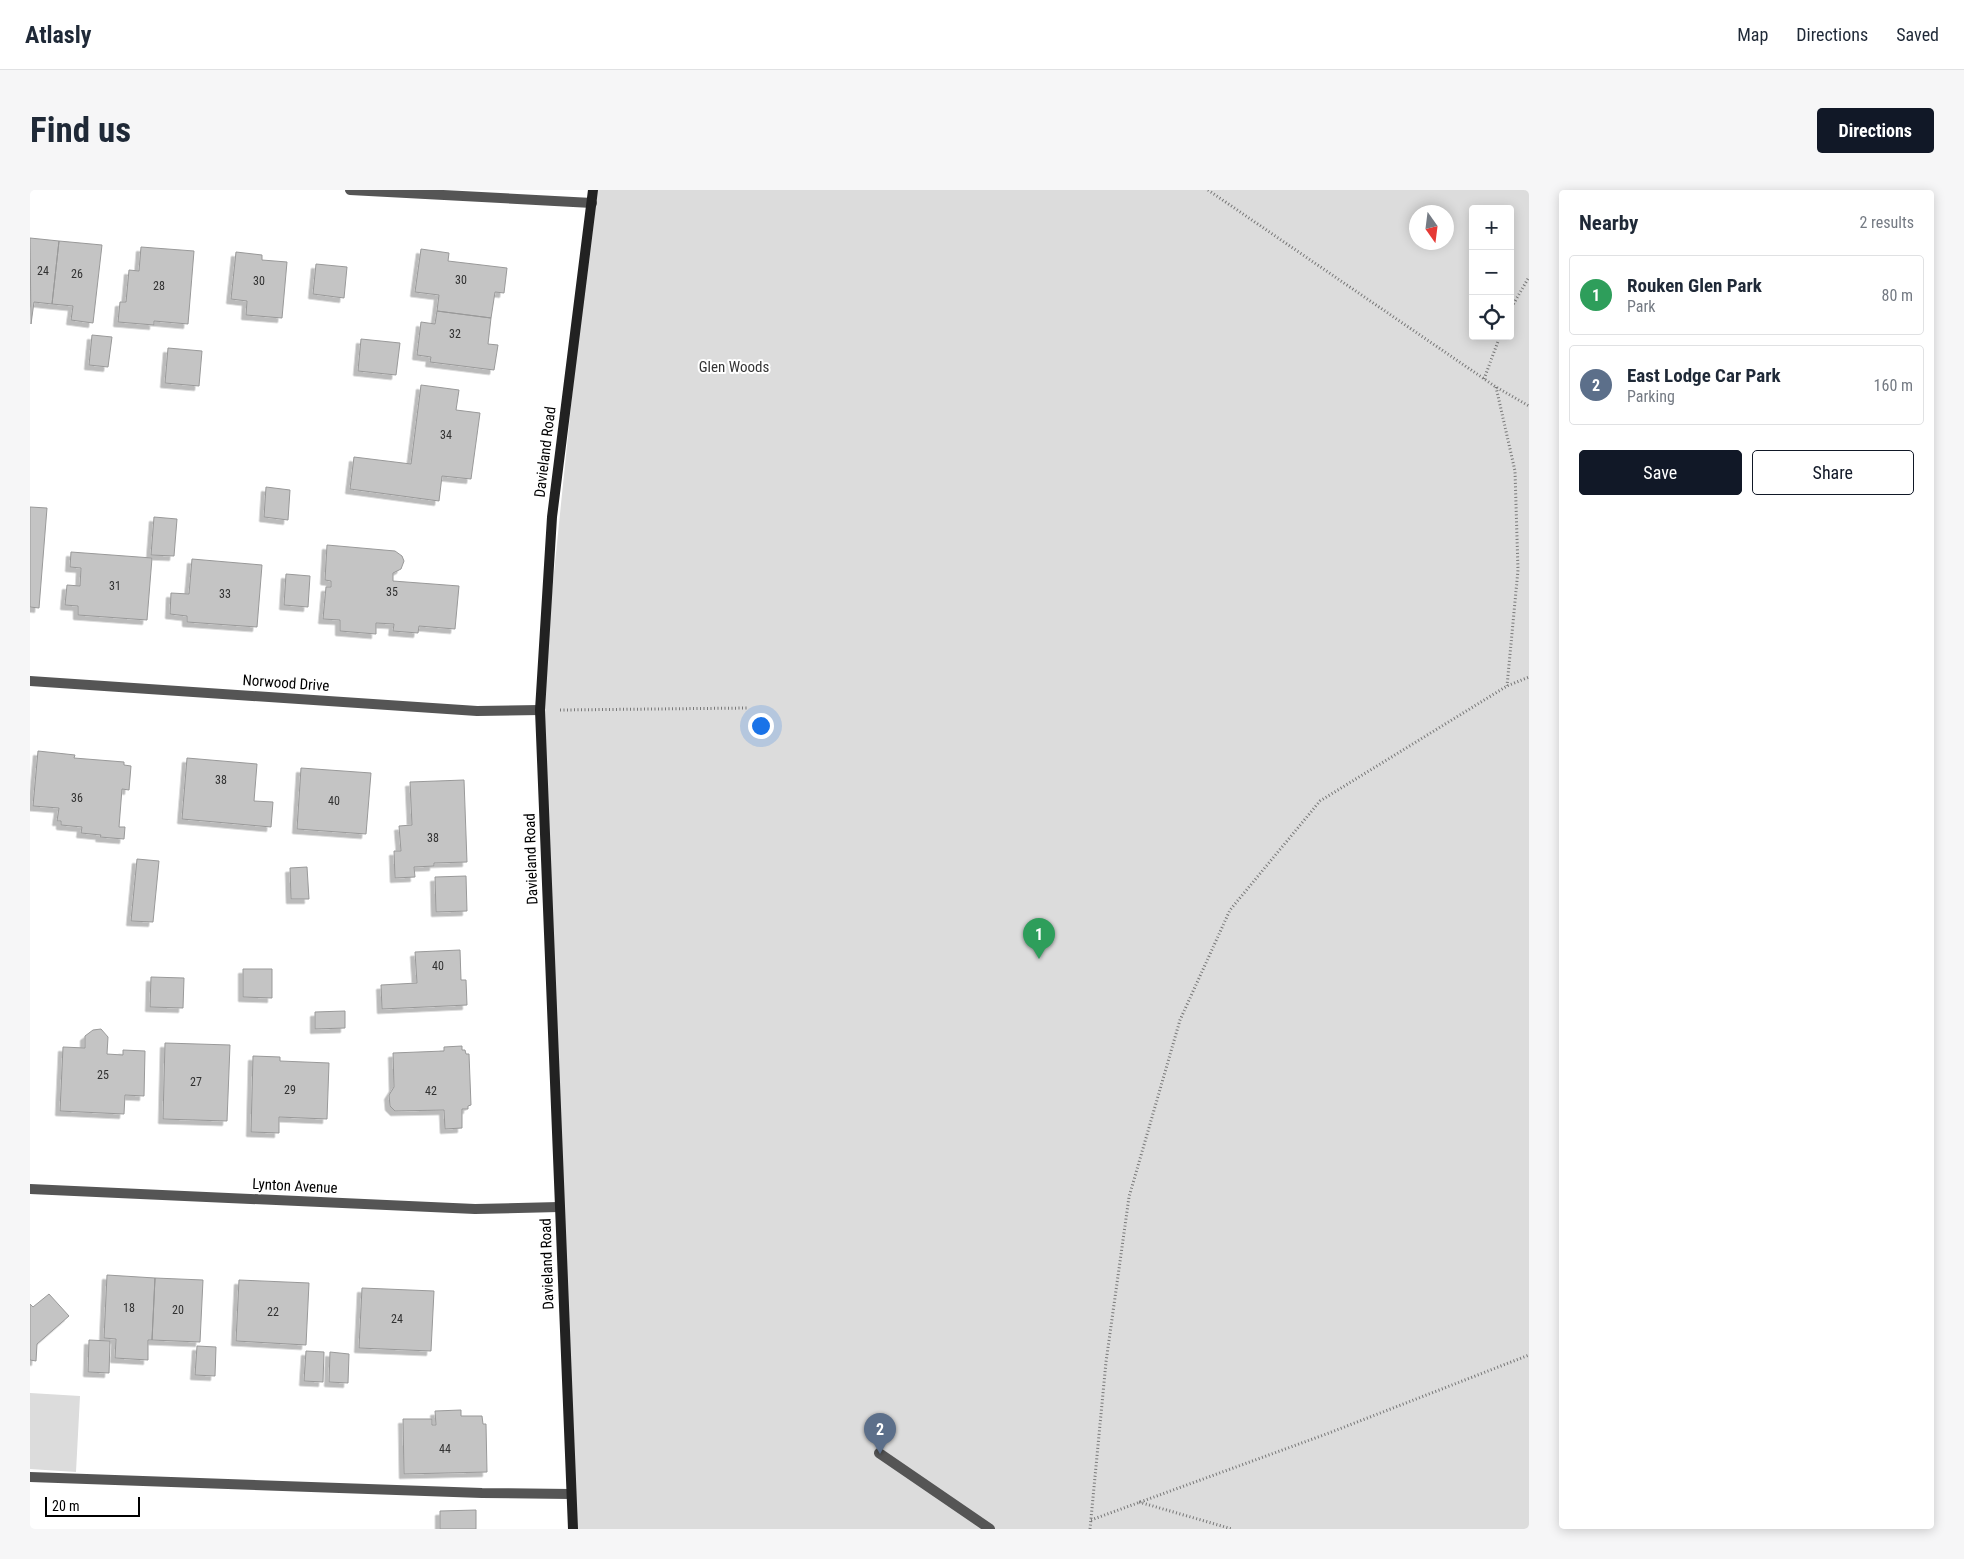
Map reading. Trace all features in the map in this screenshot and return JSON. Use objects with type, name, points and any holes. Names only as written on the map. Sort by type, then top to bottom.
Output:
[{"type":"street","points":[[350,190],[592,202]]},
{"type":"street","name":"Davieland Road","points":[[573,1529],[540,710],[552,517],[593,190]]},
{"type":"street","name":"Norwood Drive","points":[[30,681],[477,711],[540,710]]},
{"type":"street","name":"Lynton Avenue","points":[[30,1189],[475,1209],[559,1207]]},
{"type":"street","points":[[879,1452],[990,1529]]},
{"type":"street","points":[[30,1477],[472,1493],[571,1494]]},
{"type":"path","points":[[1208,190],[1484,379],[1529,406]]},
{"type":"path","points":[[1514,303],[1529,277]]},
{"type":"path","points":[[1484,379],[1499,340]]},
{"type":"path","points":[[1496,387],[1515,471],[1518,570],[1507,686]]},
{"type":"path","points":[[1090,1529],[1106,1362],[1129,1197],[1180,1020],[1230,910],[1320,801],[1507,686],[1529,677]]},
{"type":"path","points":[[540,710],[748,708]]},
{"type":"path","points":[[1091,1520],[1329,1433],[1529,1355]]},
{"type":"path","points":[[1138,1502],[1232,1529]]},
{"type":"green space","name":"Glen Woods","points":[[593,190],[1529,190],[1529,1529],[573,1529],[540,710]]},
{"type":"green space","points":[[30,1393],[80,1396],[76,1472],[30,1469]]},
{"type":"building","points":[[30,238],[59,241],[52,304],[34,302],[31,324]]},
{"type":"building","points":[[59,241],[102,245],[93,323],[71,320],[73,306],[52,304]]},
{"type":"building","points":[[141,247],[194,251],[188,324],[154,321],[154,325],[118,322],[120,302],[126,302],[129,270],[139,271]]},
{"type":"building","points":[[421,249],[449,253],[448,261],[507,268],[504,293],[495,292],[491,318],[437,311],[439,295],[415,292]]},
{"type":"building","points":[[236,252],[262,255],[262,260],[287,262],[282,318],[246,315],[247,301],[231,299]]},
{"type":"building","points":[[316,264],[347,267],[344,298],[313,294]]},
{"type":"building","points":[[437,311],[491,318],[488,344],[498,345],[494,370],[430,362],[431,357],[417,355],[421,322],[435,324]]},
{"type":"building","points":[[92,335],[112,337],[108,367],[89,365]]},
{"type":"building","points":[[361,339],[400,343],[396,375],[358,371]]},
{"type":"building","points":[[168,348],[202,351],[199,386],[165,383]]},
{"type":"building","points":[[421,385],[459,390],[456,410],[480,413],[471,479],[442,476],[439,501],[350,489],[354,457],[411,464]]},
{"type":"building","points":[[266,487],[290,490],[288,520],[264,517]]},
{"type":"building","points":[[30,507],[47,508],[39,608],[30,607]]},
{"type":"building","points":[[154,517],[177,519],[174,556],[151,555]]},
{"type":"building","points":[[327,545],[395,551],[402,556],[404,561],[401,569],[393,573],[393,581],[459,586],[455,629],[419,626],[418,633],[393,631],[394,624],[376,623],[376,634],[340,631],[340,620],[323,619],[326,587],[331,587],[331,581],[325,580]]},
{"type":"building","points":[[71,552],[152,558],[147,620],[78,615],[78,606],[65,605],[67,585],[80,586],[81,568],[70,567]]},
{"type":"building","points":[[192,559],[262,565],[257,627],[187,622],[187,616],[170,614],[171,593],[189,594]]},
{"type":"building","points":[[286,574],[310,576],[308,607],[284,605]]},
{"type":"building","points":[[38,751],[75,755],[74,758],[124,762],[124,765],[131,766],[129,790],[122,789],[119,827],[125,827],[124,839],[81,833],[82,827],[61,825],[61,821],[57,821],[59,808],[33,806]]},
{"type":"building","points":[[187,758],[257,764],[254,801],[273,802],[271,827],[182,819]]},
{"type":"building","points":[[301,768],[371,773],[366,834],[297,829]]},
{"type":"building","points":[[464,780],[467,862],[434,863],[434,866],[414,867],[415,877],[395,878],[394,851],[401,851],[399,826],[412,825],[410,782]]},
{"type":"building","points":[[137,859],[159,861],[153,922],[131,921]]},
{"type":"building","points":[[307,867],[309,899],[291,899],[290,868]]},
{"type":"building","points":[[466,876],[467,911],[436,912],[435,877]]},
{"type":"building","points":[[460,950],[461,980],[466,980],[467,1005],[382,1009],[381,985],[417,983],[415,952]]},
{"type":"building","points":[[243,969],[272,969],[272,998],[243,997]]},
{"type":"building","points":[[151,977],[184,978],[183,1008],[150,1007]]},
{"type":"building","points":[[345,1011],[345,1028],[315,1029],[315,1012]]},
{"type":"building","points":[[101,1029],[108,1037],[107,1054],[123,1055],[123,1050],[145,1051],[144,1096],[125,1095],[124,1114],[60,1111],[63,1047],[85,1048],[85,1036],[93,1030]]},
{"type":"building","points":[[165,1043],[230,1045],[227,1121],[163,1119]]},
{"type":"building","points":[[462,1046],[462,1050],[469,1054],[471,1105],[468,1106],[468,1109],[462,1109],[462,1128],[445,1129],[444,1110],[395,1111],[390,1106],[389,1095],[394,1087],[393,1053],[444,1051],[444,1047]]},
{"type":"building","points":[[253,1056],[280,1057],[280,1061],[329,1063],[327,1119],[279,1117],[279,1133],[251,1132]]},
{"type":"building","points":[[107,1275],[155,1278],[152,1340],[148,1340],[148,1360],[115,1358],[116,1339],[104,1338]]},
{"type":"building","points":[[155,1278],[203,1280],[200,1342],[152,1340]]},
{"type":"building","points":[[239,1280],[309,1283],[306,1345],[236,1341]]},
{"type":"building","points":[[362,1288],[434,1291],[431,1351],[359,1348]]},
{"type":"building","points":[[49,1294],[69,1316],[37,1344],[36,1361],[30,1360],[30,1304],[33,1307]]},
{"type":"building","points":[[89,1340],[110,1341],[109,1373],[88,1372]]},
{"type":"building","points":[[197,1346],[216,1347],[215,1376],[195,1375]]},
{"type":"building","points":[[306,1351],[324,1352],[323,1382],[304,1381]]},
{"type":"building","points":[[330,1352],[349,1354],[348,1383],[329,1382]]},
{"type":"building","points":[[461,1410],[461,1416],[482,1416],[483,1424],[486,1424],[487,1472],[404,1474],[403,1419],[432,1419],[432,1425],[436,1425],[435,1411]]},
{"type":"building","points":[[476,1510],[476,1529],[440,1529],[440,1511]]},
{"type":"place","name":"Rouken Glen Park","points":[[1039,959]]},
{"type":"place","name":"East Lodge Car Park","points":[[880,1454]]}]
